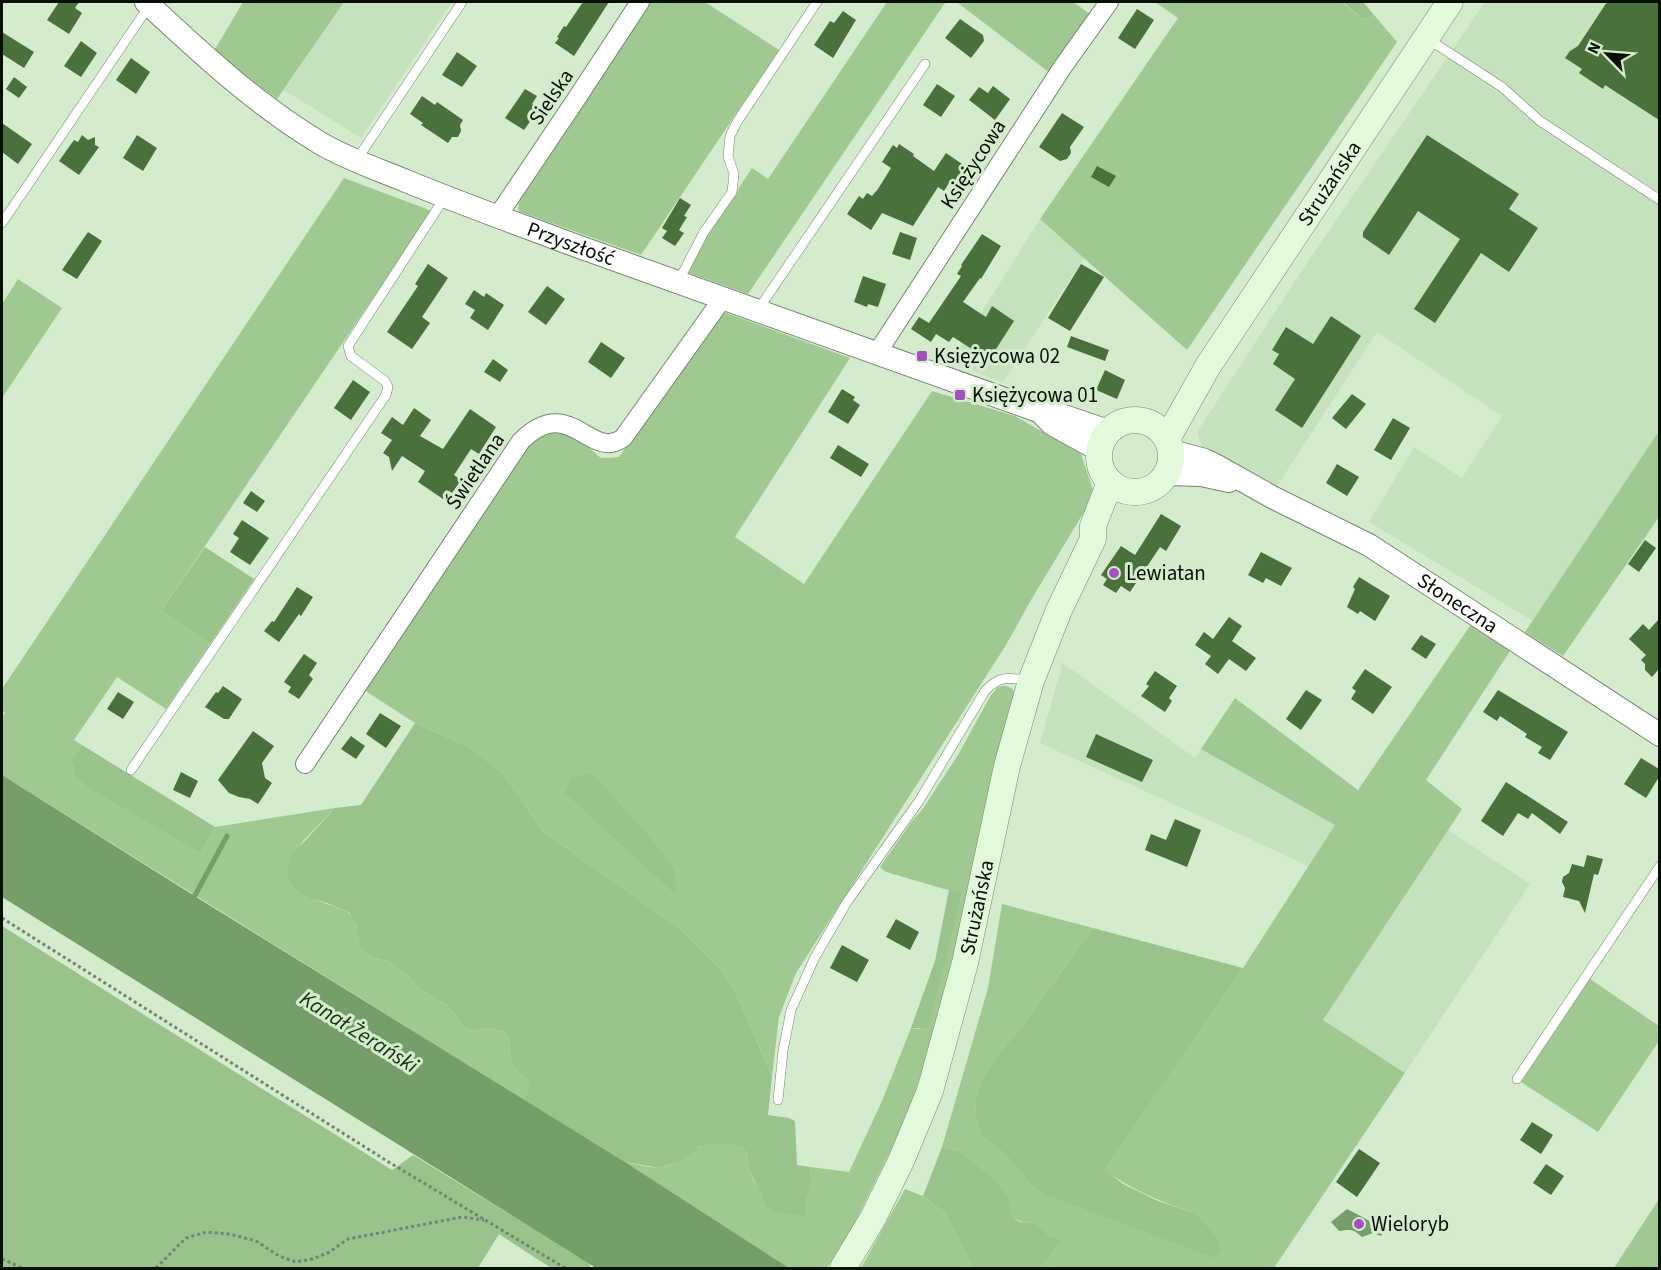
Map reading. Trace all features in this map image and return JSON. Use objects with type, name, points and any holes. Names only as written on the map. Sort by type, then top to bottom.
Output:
[{"type":"main road","name":"Strużańska","points":[[1168,455],[1208,366],[1450,2]]},
{"type":"main road","name":"Strużańska","points":[[1147,422],[1208,366]]},
{"type":"main road","points":[[1127,420],[1147,422],[1156,426],[1168,455],[1160,483],[1139,492],[1120,487],[1103,472],[1099,461],[1104,441],[1117,424],[1127,420]]},
{"type":"main road","name":"Strużańska","points":[[843,1268],[873,1218],[901,1161],[930,1091],[965,963],[1007,766],[1031,681],[1059,609],[1092,539],[1106,530],[1120,487]]},
{"type":"street","name":"Sielska","points":[[497,217],[640,2]]},
{"type":"street","name":"Księżycowa","points":[[877,353],[1062,68],[1109,2]]},
{"type":"street","name":"Przyszłość","points":[[148,3],[234,82],[286,122],[356,161],[497,217],[1038,411],[1058,414],[1104,441]]},
{"type":"street","name":"Świetlana","points":[[305,764],[521,441],[539,426],[560,422],[603,442],[617,442],[623,438],[723,298]]},
{"type":"street","name":"Słoneczna","points":[[1168,455],[1200,475],[1248,484],[1369,545],[1659,735]]},
{"type":"lane","points":[[356,161],[462,2]]},
{"type":"lane","points":[[678,282],[704,232],[732,192],[734,174],[728,156],[730,136],[817,2]]},
{"type":"lane","points":[[2,223],[148,3]]},
{"type":"lane","points":[[1426,37],[1502,87],[1540,121],[1659,200]]},
{"type":"lane","points":[[758,310],[925,64]]},
{"type":"lane","points":[[131,770],[386,395],[388,387],[385,381],[351,356],[348,346],[445,197]]},
{"type":"lane","points":[[778,1100],[783,1051],[791,1010],[815,957],[847,902],[919,801],[985,691],[992,683],[1004,678],[1031,681]]},
{"type":"lane","points":[[1517,1079],[1659,866]]},
{"type":"path","points":[[2,918],[565,1269]]},
{"type":"path","points":[[156,1269],[186,1238],[206,1232],[230,1233],[256,1241],[279,1256],[296,1262],[328,1253],[348,1239],[462,1217],[486,1220]]},
{"type":"path","points":[[2,1259],[22,1269]]},
{"type":"shaded area","points":[[243,2],[344,2],[277,99],[214,51]]},
{"type":"shaded area","points":[[344,2],[452,2],[361,138],[284,90]]},
{"type":"shaded area","points":[[651,2],[705,2],[779,50],[641,255],[518,211],[519,202]]},
{"type":"shaded area","points":[[887,2],[945,3],[748,294],[689,273],[687,269],[689,264],[752,168],[768,179]]},
{"type":"shaded area","points":[[959,2],[1073,2],[1090,14],[1050,73]]},
{"type":"shaded area","points":[[1155,2],[1342,2],[1363,19],[1374,15],[1397,42],[1187,350],[1040,219],[1178,18]]},
{"type":"shaded area","points":[[1343,2],[1363,2],[1374,15],[1363,19]]},
{"type":"shaded area","points":[[1485,2],[1659,2],[1659,431],[1533,621],[1369,522],[1414,447],[1462,478],[1502,416],[1377,332],[1277,486],[1202,447],[1197,432],[1305,266]]},
{"type":"shaded area","points":[[344,178],[432,211],[161,611],[210,644],[166,709],[117,677],[74,740],[82,745],[71,760],[75,776],[201,853],[215,827],[335,808],[303,841],[287,870],[295,887],[308,897],[350,914],[356,923],[360,948],[372,957],[390,962],[421,990],[448,1006],[464,1027],[475,1031],[488,1028],[505,1032],[509,1041],[512,1063],[529,1082],[529,1089],[524,1100],[2,775],[2,717],[5,713],[2,710],[2,689]]},
{"type":"shaded area","points":[[1040,219],[1084,258],[1003,382],[950,363]]},
{"type":"shaded area","points":[[18,279],[62,308],[2,398],[2,304]]},
{"type":"shaded area","points":[[721,311],[850,358],[735,537],[804,584],[932,391],[1015,416],[1081,454],[1093,490],[1090,502],[1006,645],[796,973],[779,1017],[772,1076],[737,996],[720,968],[680,929],[542,831],[505,776],[471,748],[415,723],[364,690],[528,444],[549,431],[558,431],[575,437],[601,458],[619,457]]},
{"type":"shaded area","points":[[1659,431],[1659,517],[1563,656],[1525,632]]},
{"type":"shaded area","points":[[205,547],[254,579],[210,644],[161,611]]},
{"type":"shaded area","points":[[1472,623],[1512,648],[1426,780],[1462,809],[1323,1020],[1405,1073],[1274,1268],[1041,1268],[1059,1240],[1049,1235],[1035,1222],[1025,1223],[1013,1218],[972,1163],[959,1151],[942,1147],[988,988],[1002,904],[1093,928],[1019,1030],[997,1055],[981,1081],[975,1102],[976,1118],[982,1134],[1004,1153],[1026,1179],[1194,1213],[1147,1195],[1103,1169],[1243,968],[1335,825],[1201,749],[1235,698],[1358,790]]},
{"type":"shaded area","points":[[1061,662],[1195,758],[1201,749],[1335,825],[1309,866],[1040,743]]},
{"type":"shaded area","points":[[1002,686],[1011,688],[1016,696],[937,1028],[908,1112],[853,1226],[827,1268],[789,1268],[625,1162],[649,1167],[663,1167],[675,1163],[705,1145],[721,1144],[742,1147],[748,1155],[748,1167],[758,1186],[775,1200],[805,1216],[812,1182],[810,1167],[849,1172],[882,1101],[911,1028],[920,1029],[962,894],[886,872],[880,867],[922,810],[958,755],[991,695]]},
{"type":"shaded area","points":[[415,723],[471,748],[505,776],[542,831],[680,929],[720,968],[737,996],[772,1076],[768,1115],[795,1121],[797,1165],[810,1167],[812,1182],[805,1216],[773,1212],[765,1205],[764,1198],[749,1170],[748,1155],[742,1147],[710,1144],[699,1147],[681,1161],[660,1168],[625,1162],[524,1100],[529,1089],[529,1082],[512,1064],[509,1041],[505,1032],[488,1028],[475,1031],[464,1027],[448,1006],[421,990],[390,962],[372,957],[360,948],[356,924],[350,913],[309,898],[297,891],[289,880],[287,870],[291,856],[335,808],[361,805]]},
{"type":"shaded area","points":[[82,745],[215,827],[201,853],[89,788],[75,776],[71,760]]},
{"type":"shaded area","points":[[592,773],[655,843],[674,870],[676,883],[674,893],[565,793],[571,779]]},
{"type":"shaded area","points":[[1448,830],[1530,884],[1405,1073],[1323,1020]]},
{"type":"shaded area","points":[[949,890],[962,893],[931,1018],[927,1028],[911,1028],[935,961]]},
{"type":"shaded area","points":[[2,926],[392,1170],[413,1155],[589,1263],[591,1268],[551,1268],[499,1234],[478,1268],[2,1268]]},
{"type":"shaded area","points":[[1093,928],[1243,968],[1104,1169],[1123,1184],[1158,1201],[1194,1213],[1216,1236],[1221,1251],[1214,1258],[1044,1194],[1026,1179],[1004,1153],[982,1135],[976,1118],[975,1102],[981,1081],[997,1055],[1019,1030]]},
{"type":"shaded area","points":[[1590,979],[1659,1026],[1659,1041],[1598,1132],[1521,1082]]},
{"type":"shaded area","points":[[942,1147],[959,1151],[991,1177],[1009,1198],[1009,1210],[1017,1221],[1035,1222],[1049,1235],[1060,1240],[1041,1268],[973,1268],[945,1213],[923,1196]]},
{"type":"shaded area","points":[[905,1189],[923,1196],[945,1213],[973,1268],[861,1268]]},
{"type":"shaded area","points":[[1659,1199],[1659,1268],[1614,1268]]},
{"type":"water","name":"Kanał Żerański","points":[[2,775],[625,1162],[789,1268],[596,1268],[2,897]]},
{"type":"water","points":[[1347,1209],[1385,1229],[1381,1236],[1373,1233],[1362,1237],[1352,1230],[1339,1231],[1331,1222]]},
{"type":"building","points":[[59,2],[79,2],[75,8],[82,13],[69,34],[47,20]]},
{"type":"building","points":[[583,2],[609,2],[574,56],[555,43],[564,26],[566,27]]},
{"type":"building","points":[[1607,2],[1659,2],[1659,120],[1605,85],[1603,89],[1579,73],[1582,69],[1565,58],[1578,46]]},
{"type":"building","points":[[1137,9],[1154,20],[1135,49],[1118,38]]},
{"type":"building","points":[[843,11],[856,20],[833,58],[814,45],[830,21],[834,23]]},
{"type":"building","points":[[960,19],[983,35],[984,41],[971,58],[945,38]]},
{"type":"building","points":[[2,32],[34,52],[24,68],[2,54]]},
{"type":"building","points":[[81,41],[97,53],[81,77],[64,66]]},
{"type":"building","points":[[457,52],[477,66],[462,87],[442,75]]},
{"type":"building","points":[[131,58],[150,72],[136,94],[116,80]]},
{"type":"building","points":[[14,77],[27,87],[19,98],[6,89]]},
{"type":"building","points":[[937,84],[955,96],[941,117],[923,105]]},
{"type":"building","points":[[993,86],[1010,99],[995,120],[969,100],[979,87],[988,93]]},
{"type":"building","points":[[525,89],[537,96],[532,104],[539,109],[524,130],[505,118]]},
{"type":"building","points":[[422,96],[435,105],[437,102],[463,120],[458,137],[452,137],[448,143],[421,125],[423,123],[410,114]]},
{"type":"building","points":[[1062,113],[1084,127],[1070,147],[1071,153],[1067,159],[1060,161],[1039,147]]},
{"type":"building","points":[[2,123],[32,144],[18,164],[2,152]]},
{"type":"building","points":[[82,135],[88,140],[95,137],[95,145],[99,147],[79,175],[59,161],[74,140],[78,142]]},
{"type":"building","points":[[137,135],[157,148],[143,171],[123,158]]},
{"type":"building","points":[[1427,135],[1519,194],[1509,209],[1538,228],[1509,272],[1481,253],[1435,323],[1414,309],[1460,239],[1418,211],[1389,255],[1363,237],[1363,232]]},
{"type":"building","points":[[899,144],[934,171],[946,153],[965,166],[952,185],[949,183],[944,191],[938,187],[913,226],[882,213],[871,230],[847,214],[859,196],[863,199],[867,193],[872,196],[878,189],[891,168],[882,162],[893,145],[897,148]]},
{"type":"building","points":[[1097,166],[1116,176],[1109,187],[1091,177]]},
{"type":"building","points":[[680,198],[691,205],[679,230],[684,233],[675,246],[662,238],[667,231],[662,228]]},
{"type":"building","points":[[88,232],[102,241],[77,279],[62,270]]},
{"type":"building","points":[[900,232],[917,238],[910,260],[892,254]]},
{"type":"building","points":[[982,234],[1001,246],[981,279],[963,302],[986,317],[992,306],[1014,321],[989,360],[953,337],[949,342],[936,334],[931,342],[911,329],[919,317],[929,323],[961,276],[957,274],[961,265]]},
{"type":"building","points":[[428,264],[448,278],[422,317],[430,323],[412,349],[387,332],[418,286],[415,284]]},
{"type":"building","points":[[1081,264],[1104,277],[1070,331],[1048,318]]},
{"type":"building","points":[[863,276],[886,284],[878,307],[868,304],[867,307],[854,302]]},
{"type":"building","points":[[547,286],[565,299],[546,325],[528,312]]},
{"type":"building","points":[[474,290],[484,297],[486,293],[504,305],[488,330],[470,318],[475,310],[465,304]]},
{"type":"building","points":[[1331,316],[1361,336],[1302,428],[1275,410],[1295,379],[1273,364],[1279,354],[1272,350],[1286,327],[1313,344]]},
{"type":"building","points":[[1071,336],[1109,350],[1105,361],[1067,347]]},
{"type":"building","points":[[601,342],[625,358],[611,378],[588,362]]},
{"type":"building","points":[[493,359],[508,370],[500,382],[484,372]]},
{"type":"building","points":[[1105,370],[1125,380],[1117,399],[1096,390]]},
{"type":"building","points":[[353,380],[370,392],[351,420],[334,408]]},
{"type":"building","points":[[842,389],[855,397],[853,400],[860,405],[848,424],[828,412]]},
{"type":"building","points":[[1352,394],[1366,404],[1346,429],[1332,418]]},
{"type":"building","points":[[414,408],[431,420],[420,436],[443,449],[470,409],[496,427],[479,454],[471,449],[454,475],[461,480],[452,493],[449,491],[443,499],[418,482],[425,471],[402,456],[392,471],[389,457],[383,453],[392,440],[381,433],[392,417],[403,425]]},
{"type":"building","points":[[1393,418],[1410,428],[1391,460],[1374,450]]},
{"type":"building","points":[[838,445],[869,464],[861,477],[830,458]]},
{"type":"building","points":[[1337,464],[1359,477],[1347,496],[1326,483]]},
{"type":"building","points":[[251,491],[265,501],[257,512],[243,503]]},
{"type":"building","points":[[1161,514],[1181,526],[1166,551],[1160,547],[1130,592],[1121,586],[1116,593],[1103,585],[1107,579],[1101,575],[1121,546],[1135,555]]},
{"type":"building","points":[[242,520],[269,538],[250,565],[230,552],[239,538],[233,534]]},
{"type":"building","points":[[1645,540],[1656,548],[1639,572],[1628,564]]},
{"type":"building","points":[[1261,552],[1292,568],[1281,586],[1266,578],[1263,583],[1248,575]]},
{"type":"building","points":[[1359,577],[1390,596],[1375,621],[1360,611],[1358,614],[1347,607],[1355,589],[1353,587]]},
{"type":"building","points":[[297,587],[313,597],[301,616],[299,614],[279,642],[264,631],[272,621],[274,622]]},
{"type":"building","points":[[1229,617],[1242,626],[1232,641],[1256,658],[1246,671],[1229,659],[1218,674],[1205,664],[1211,656],[1195,645],[1204,632],[1213,639]]},
{"type":"building","points":[[1659,619],[1659,669],[1652,677],[1645,670],[1645,664],[1641,660],[1646,655],[1629,639],[1643,624],[1649,630]]},
{"type":"building","points":[[1421,635],[1436,644],[1426,659],[1411,649]]},
{"type":"building","points":[[304,654],[317,663],[309,675],[313,679],[299,699],[288,692],[291,687],[284,682]]},
{"type":"building","points":[[1365,669],[1392,687],[1373,714],[1351,699],[1356,691],[1352,688]]},
{"type":"building","points":[[1155,671],[1177,686],[1169,698],[1172,701],[1165,712],[1141,696],[1149,686],[1146,684]]},
{"type":"building","points":[[223,686],[242,699],[229,719],[224,719],[205,707]]},
{"type":"building","points":[[1306,690],[1322,700],[1301,730],[1286,719]]},
{"type":"building","points":[[1498,690],[1568,732],[1550,760],[1538,753],[1542,747],[1525,737],[1527,734],[1500,716],[1497,721],[1483,712]]},
{"type":"building","points":[[118,692],[134,702],[123,719],[107,709]]},
{"type":"building","points":[[380,713],[401,726],[386,748],[366,734]]},
{"type":"building","points":[[253,731],[274,746],[262,763],[265,778],[272,783],[258,804],[250,799],[229,793],[218,780]]},
{"type":"building","points":[[1096,734],[1153,760],[1142,782],[1086,757]]},
{"type":"building","points":[[351,736],[365,746],[356,759],[341,749]]},
{"type":"building","points":[[1641,758],[1659,769],[1659,777],[1646,798],[1624,784]]},
{"type":"building","points":[[181,772],[198,781],[190,798],[173,790]]},
{"type":"building","points":[[1506,782],[1568,822],[1560,834],[1532,813],[1528,819],[1518,813],[1503,836],[1481,821]]},
{"type":"building","points":[[1175,819],[1201,830],[1187,867],[1145,850],[1151,834],[1166,840]]},
{"type":"building","points":[[1587,855],[1603,859],[1598,875],[1594,874],[1585,913],[1579,901],[1563,897],[1565,888],[1562,882],[1572,864],[1584,867]]},
{"type":"building","points":[[896,919],[919,932],[910,950],[886,937]]},
{"type":"building","points":[[842,945],[869,960],[857,982],[830,968]]},
{"type":"building","points":[[1532,1122],[1553,1135],[1541,1154],[1520,1140]]},
{"type":"building","points":[[1359,1149],[1380,1163],[1357,1197],[1336,1182]]},
{"type":"building","points":[[1546,1164],[1564,1176],[1551,1195],[1533,1183]]},
{"type":"waterway","points":[[192,901],[227,836]]},
{"type":"place","name":"Księżycowa 02","points":[[922,356]]},
{"type":"place","name":"Księżycowa 01","points":[[960,395]]},
{"type":"place","name":"Lewiatan","points":[[1114,573]]},
{"type":"place","name":"Wieloryb","points":[[1359,1224]]}]
